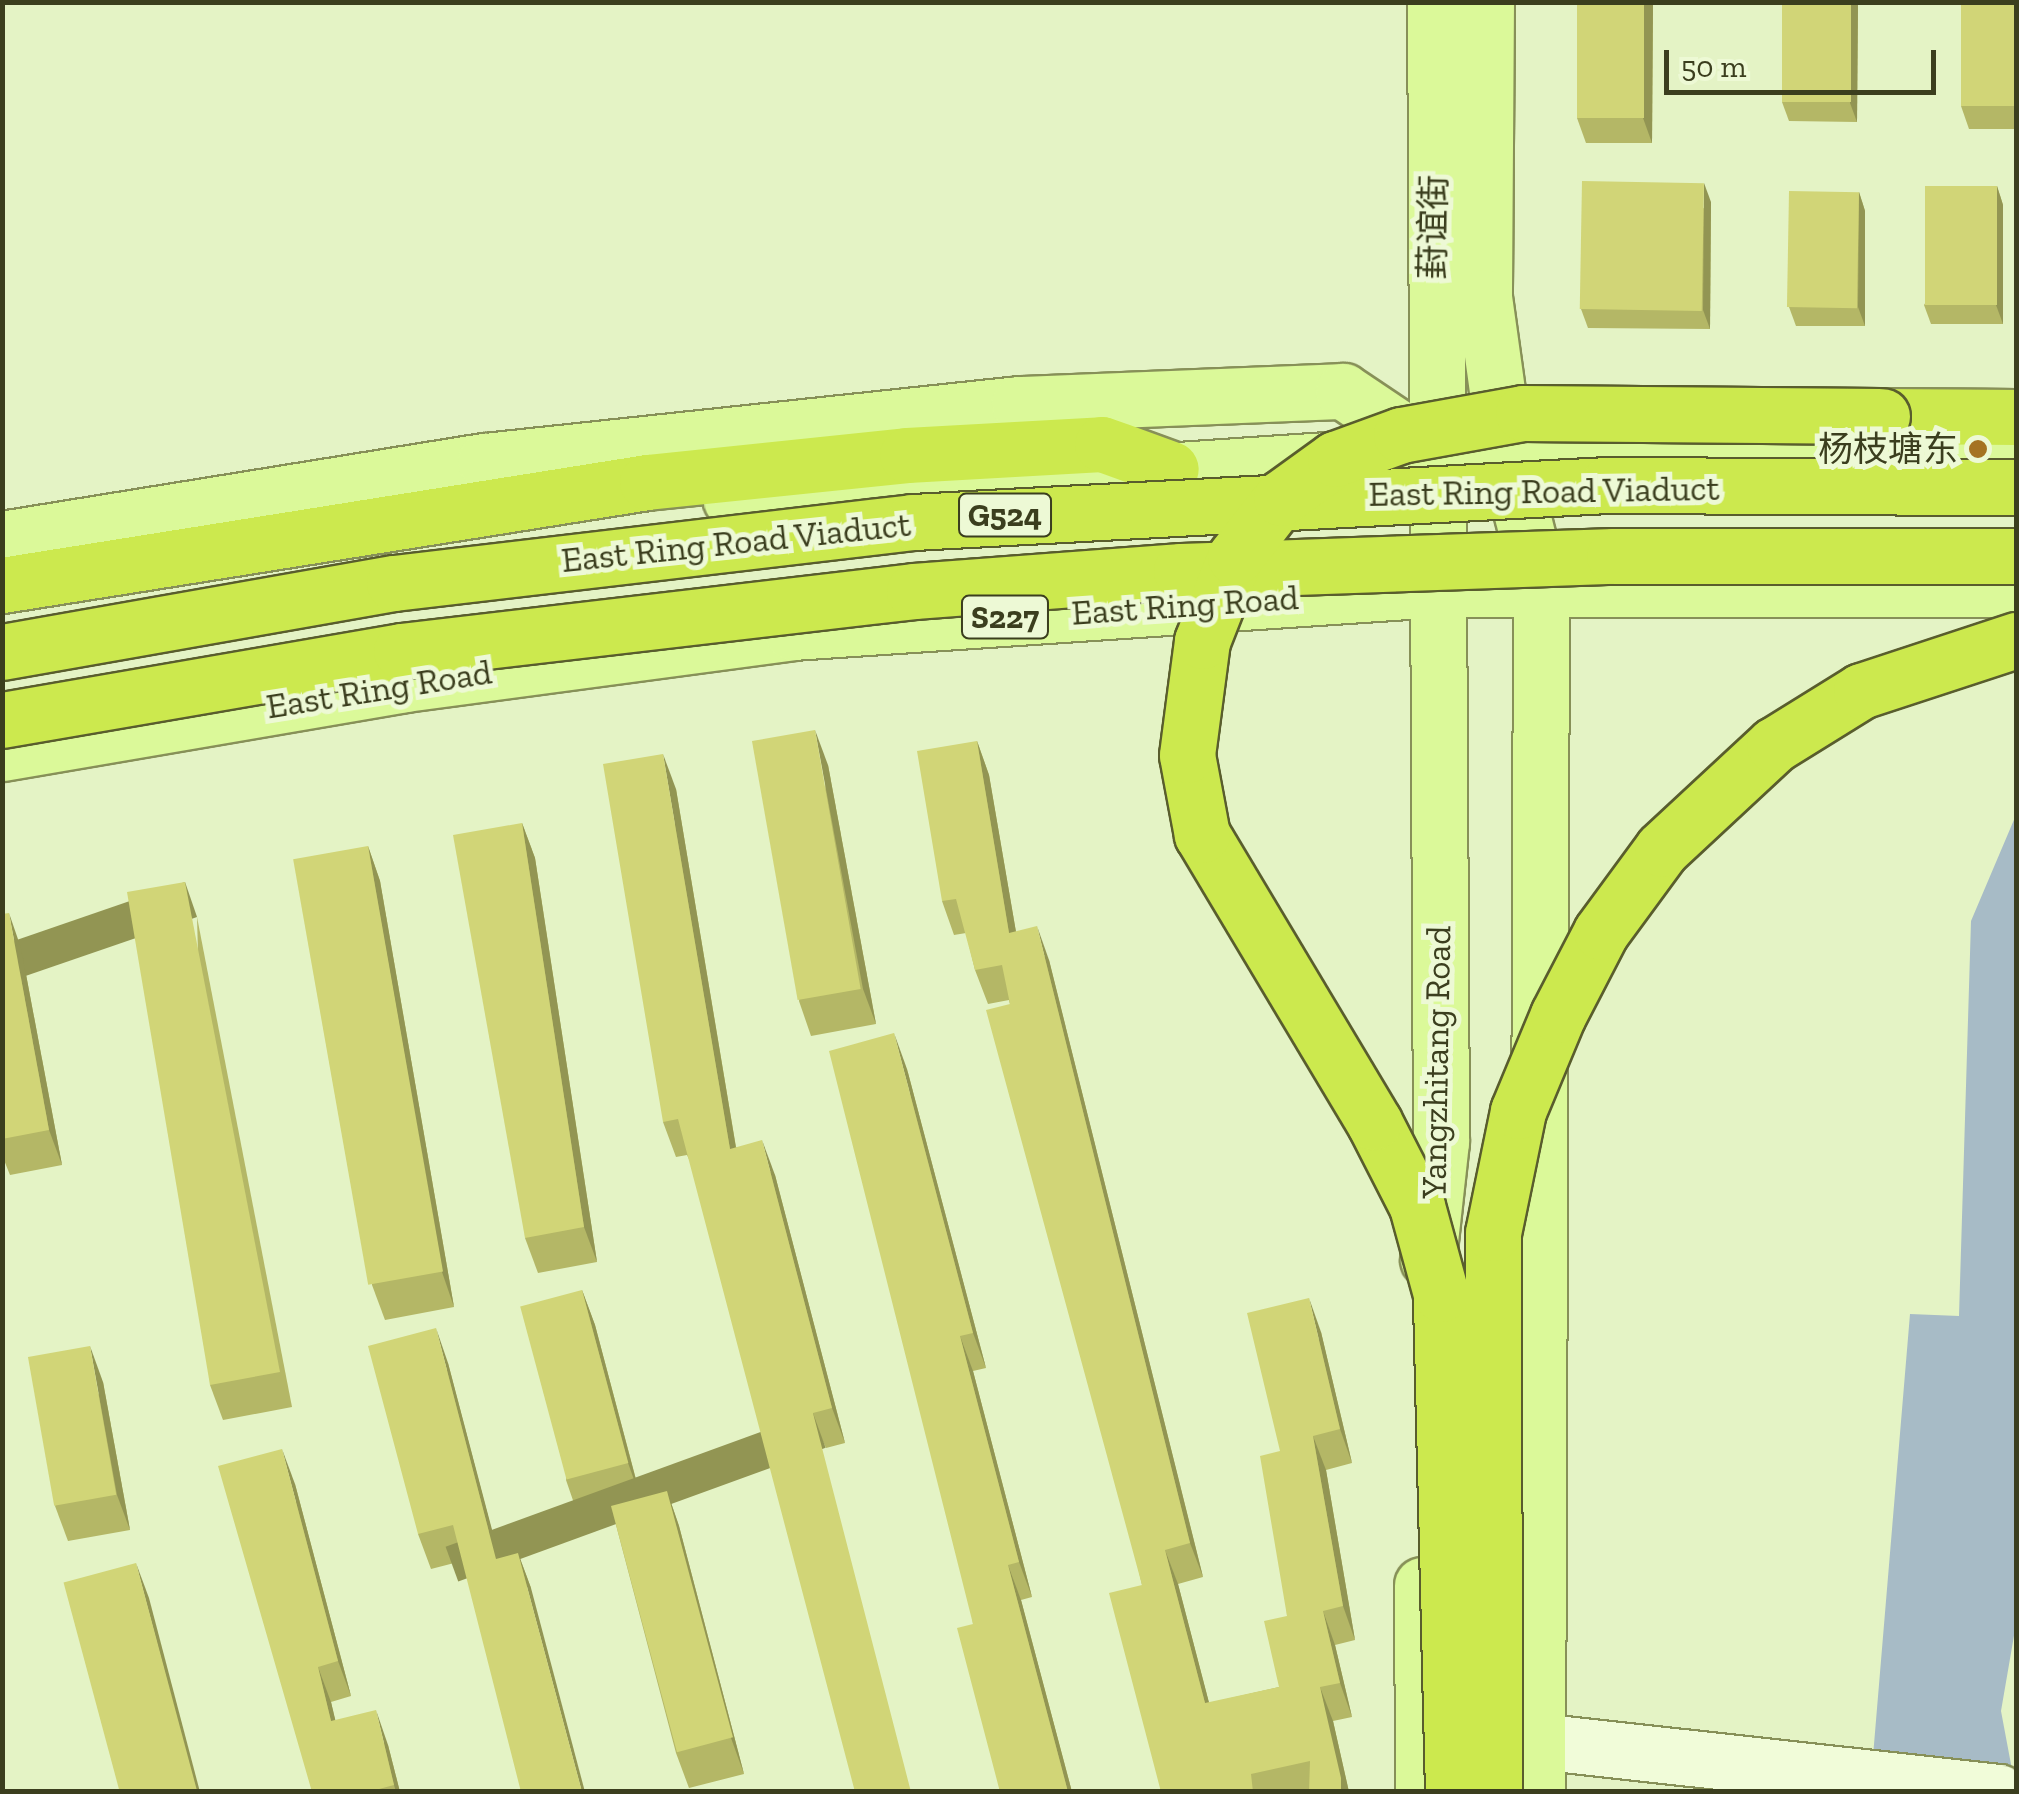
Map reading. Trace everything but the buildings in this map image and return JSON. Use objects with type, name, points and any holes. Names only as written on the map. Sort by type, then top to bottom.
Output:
[{"type":"highway","points":[[1452,1792],[1441,1294],[1416,1206],[1374,1122],[1202,835],[1188,723],[1219,594],[1250,535],[1297,484],[1335,459],[1438,426],[1523,413],[2016,417]]},
{"type":"highway","points":[[2,584],[647,482],[907,455],[1102,444],[1171,468]]},
{"type":"highway","name":"East Ring Road Viaduct","points":[[2,652],[394,583],[913,522],[1608,486],[2016,486]]},
{"type":"highway","name":"East Ring Road Viaduct","points":[[2,720],[420,648],[914,592],[1181,571],[1574,558],[2016,556]]},
{"type":"highway","points":[[1494,1792],[1493,1232],[1518,1111],[1558,1014],[1628,891],[1692,816],[1761,756],[1861,691],[2016,640]]},
{"type":"main road","name":"葑谊街","points":[[1434,452],[1436,2]]},
{"type":"main road","name":"葑谊街","points":[[1486,2],[1484,297],[1505,448]]},
{"type":"main road","points":[[2,539],[485,461],[1019,404],[1344,390],[1434,452]]},
{"type":"main road","points":[[1505,448],[1541,589],[1546,830],[1536,939],[1540,1292],[1537,1766]]},
{"type":"main road","points":[[2,610],[648,508],[1171,468],[1505,448],[2016,449]]},
{"type":"main road","name":"Yangzhitang Road","points":[[1423,1792],[1420,1327],[1441,1142],[1434,452]]},
{"type":"main road","name":"East Ring Road","points":[[2,753],[681,645],[1438,589],[2016,589]]},
{"type":"main road","points":[[1540,1292],[1567,1226],[1580,918],[1546,830]]},
{"type":"street","points":[[1537,1766],[1858,1778],[1998,1792]]},
{"type":"water","points":[[2016,815],[2016,1624],[2001,1711],[2016,1791],[1870,1792],[1910,1314],[1959,1316],[1971,921]]},
{"type":"place","name":"杨枝塘东","points":[[1978,449]]}]
